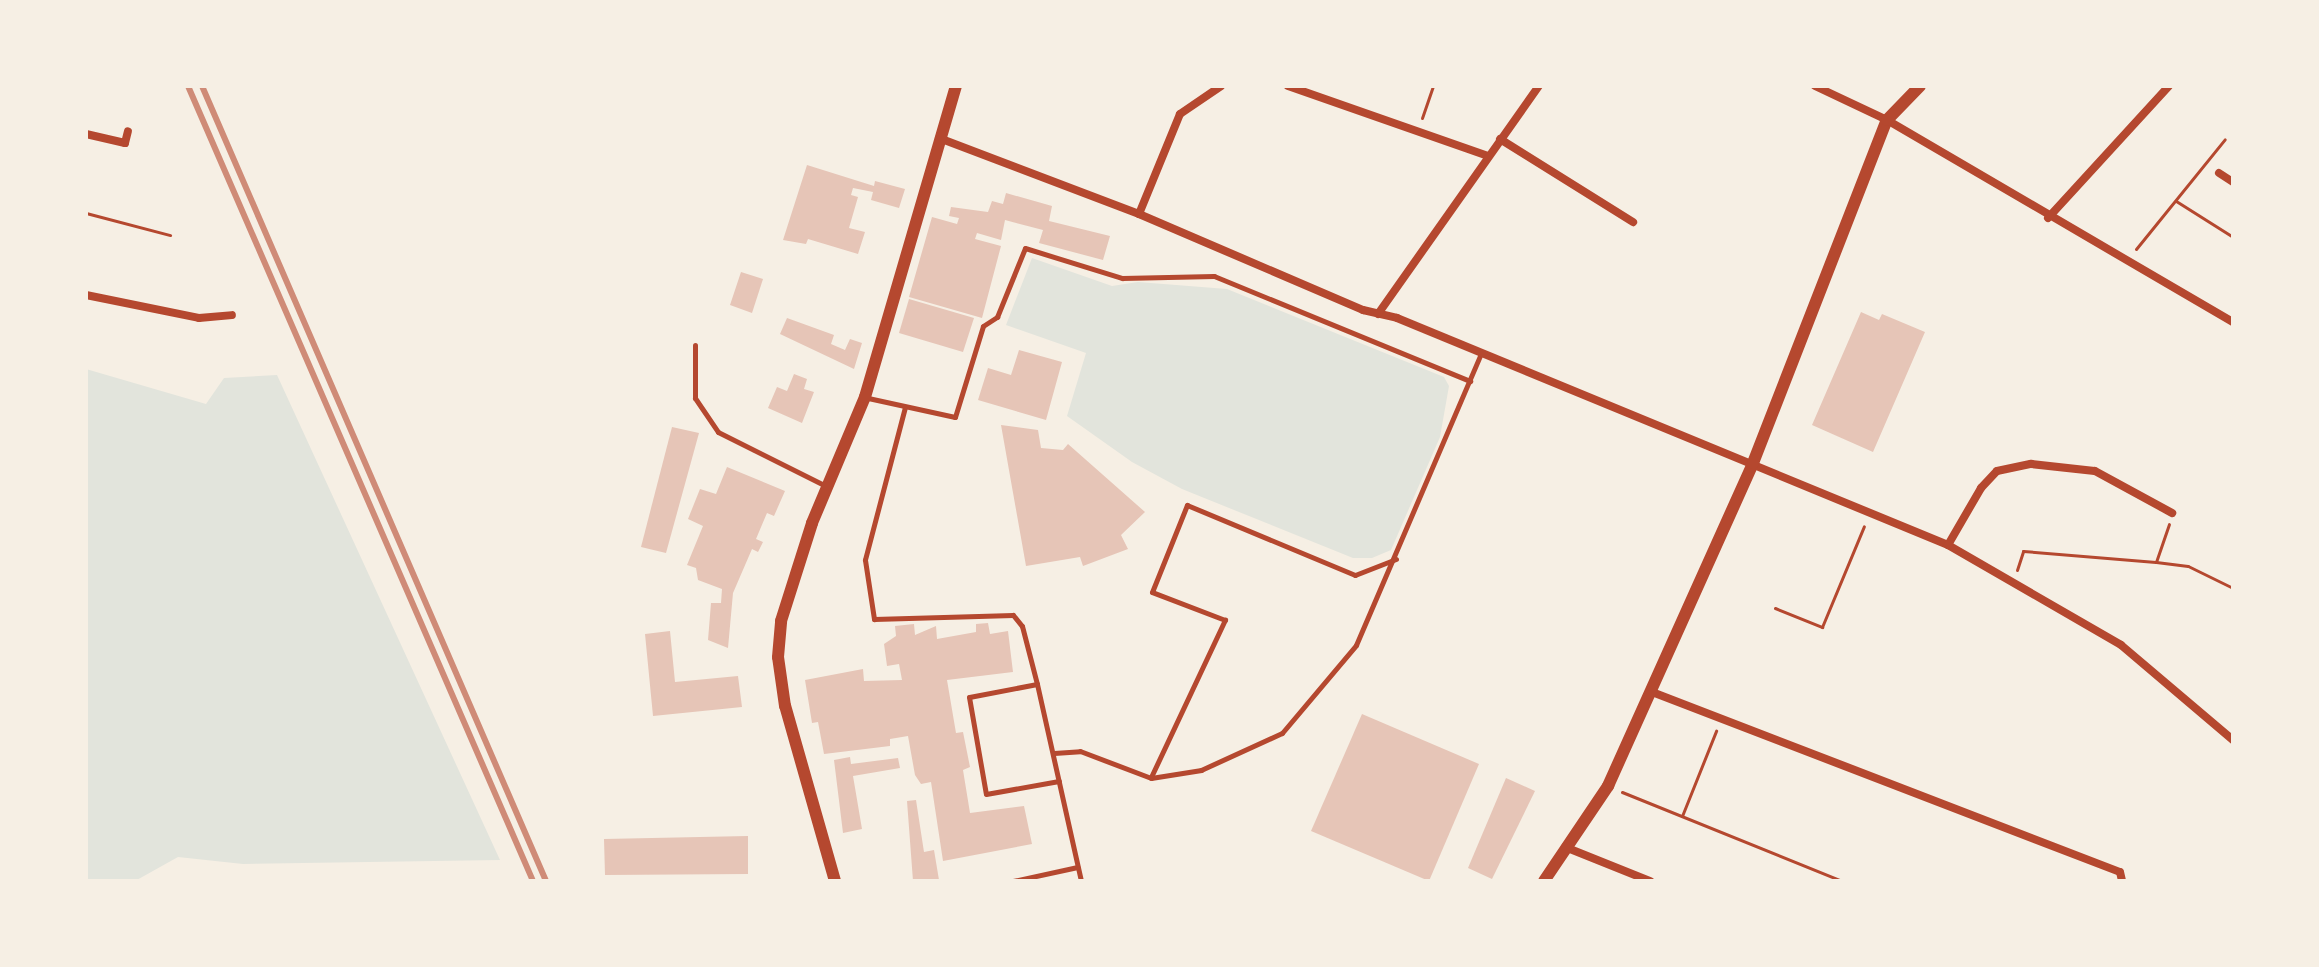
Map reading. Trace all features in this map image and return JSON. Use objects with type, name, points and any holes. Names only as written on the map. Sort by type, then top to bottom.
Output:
[{"type":"street","points":[[835,881],[785,706],[778,657],[788,588],[865,397],[956,86]]},
{"type":"street","points":[[1139,214],[1180,114],[1221,86]]},
{"type":"street","points":[[1288,86],[1488,156]]},
{"type":"street","points":[[1378,314],[1539,86]]},
{"type":"street","points":[[1815,86],[1887,120],[2048,218],[2129,259],[2233,322]]},
{"type":"street","points":[[1840,97],[1841,86]]},
{"type":"street","points":[[1544,881],[1608,786],[1753,463],[1887,120],[1920,86]]},
{"type":"street","points":[[2048,218],[2169,86]]},
{"type":"street","points":[[86,134],[125,143],[128,131]]},
{"type":"street","points":[[939,138],[1139,214],[1948,545],[2013,579],[2149,665],[2233,740]]},
{"type":"street","points":[[1500,139],[1633,222]]},
{"type":"street","points":[[2219,173],[2233,182]]},
{"type":"street","points":[[86,295],[199,318],[232,315]]},
{"type":"street","points":[[1948,545],[1981,488],[1997,471],[2031,464],[2095,471],[2172,513]]},
{"type":"street","points":[[1652,692],[2120,872],[2122,881]]},
{"type":"street","points":[[1565,847],[1650,881]]},
{"type":"lane","points":[[865,397],[955,417],[983,326],[997,317],[1025,248],[1122,278],[1214,276],[1470,381]]},
{"type":"lane","points":[[695,345],[695,398],[718,432],[829,487]]},
{"type":"lane","points":[[1054,753],[1080,751],[1151,778],[1201,770],[1282,733],[1356,645],[1397,559],[1482,353]]},
{"type":"lane","points":[[905,407],[865,560],[874,619],[1013,615],[1022,626],[1054,753],[1081,881]]},
{"type":"lane","points":[[1151,778],[1225,620],[1152,592],[1187,505],[1355,575],[1397,559]]},
{"type":"lane","points":[[1037,684],[969,697],[986,794],[1059,781]]},
{"type":"lane","points":[[1013,881],[1078,867]]},
{"type":"lane","points":[[184,881],[363,881]]},
{"type":"path","points":[[1418,129],[1433,86]]},
{"type":"path","points":[[2129,259],[2225,139]]},
{"type":"path","points":[[2176,201],[2233,237]]},
{"type":"path","points":[[86,213],[170,235]]},
{"type":"path","points":[[1775,608],[1822,627],[1870,511]]},
{"type":"path","points":[[2156,562],[2172,513]]},
{"type":"path","points":[[2013,579],[2023,551],[2188,566],[2233,588]]},
{"type":"path","points":[[1682,816],[1721,718]]},
{"type":"path","points":[[1608,786],[1842,881]]},
{"type":"shaded area","points":[[1032,258],[1112,286],[1138,282],[1227,289],[1444,377],[1449,386],[1440,437],[1391,550],[1372,558],[1353,558],[1182,489],[1132,462],[1067,416],[1086,353],[1006,325]]},
{"type":"shaded area","points":[[86,369],[206,404],[224,378],[277,375],[500,860],[243,864],[178,857],[135,881],[86,881]]},
{"type":"building","points":[[807,165],[874,186],[875,181],[905,189],[899,208],[871,200],[873,192],[853,188],[851,195],[858,197],[849,228],[865,232],[858,254],[808,239],[806,244],[783,240]]},
{"type":"building","points":[[1006,193],[1052,206],[1049,221],[1110,236],[1103,260],[1039,243],[1043,230],[1005,220],[1001,240],[977,233],[975,239],[1001,246],[982,318],[909,297],[932,217],[957,224],[959,218],[949,216],[951,207],[988,212],[992,201],[1003,204]]},
{"type":"building","points":[[741,272],[763,279],[752,313],[730,305]]},
{"type":"building","points":[[909,299],[974,318],[963,352],[899,333]]},
{"type":"building","points":[[1861,312],[1879,320],[1882,314],[1925,332],[1873,452],[1812,425]]},
{"type":"building","points":[[787,318],[834,335],[831,344],[845,350],[850,339],[862,343],[854,369],[780,334]]},
{"type":"building","points":[[1019,350],[1062,362],[1046,420],[978,400],[988,368],[1011,375]]},
{"type":"building","points":[[794,374],[807,379],[804,389],[814,392],[802,423],[768,408],[777,387],[787,391]]},
{"type":"building","points":[[1001,425],[1038,430],[1041,448],[1063,450],[1068,444],[1145,512],[1121,535],[1128,549],[1083,566],[1080,557],[1026,566]]},
{"type":"building","points":[[672,427],[699,433],[666,553],[641,547]]},
{"type":"building","points":[[727,467],[785,491],[774,516],[767,513],[756,539],[763,542],[758,552],[752,549],[733,593],[728,648],[708,640],[711,603],[721,603],[722,589],[698,580],[696,568],[687,565],[703,526],[688,519],[700,489],[716,494]]},
{"type":"building","points":[[988,623],[990,634],[1008,631],[1013,672],[947,680],[956,733],[963,732],[970,767],[963,770],[970,813],[1024,806],[1032,844],[943,861],[931,782],[921,784],[915,775],[908,736],[890,739],[890,746],[824,754],[818,722],[812,723],[805,680],[863,669],[864,681],[902,680],[899,664],[887,666],[884,644],[896,636],[895,626],[914,624],[915,635],[936,626],[937,639],[976,632],[976,624]]},
{"type":"building","points":[[670,631],[675,682],[738,676],[742,707],[653,716],[645,634]]},
{"type":"building","points":[[1362,714],[1479,764],[1429,881],[1311,831]]},
{"type":"building","points":[[850,757],[851,764],[898,758],[900,768],[853,776],[862,829],[843,833],[834,760]]},
{"type":"building","points":[[1506,778],[1535,791],[1492,879],[1468,868]]},
{"type":"building","points":[[916,800],[924,852],[934,850],[939,880],[913,881],[907,801]]},
{"type":"building","points":[[748,836],[748,874],[605,875],[604,839]]},
{"type":"railway","points":[[188,86],[533,881]]},
{"type":"railway","points":[[202,86],[546,881]]}]
